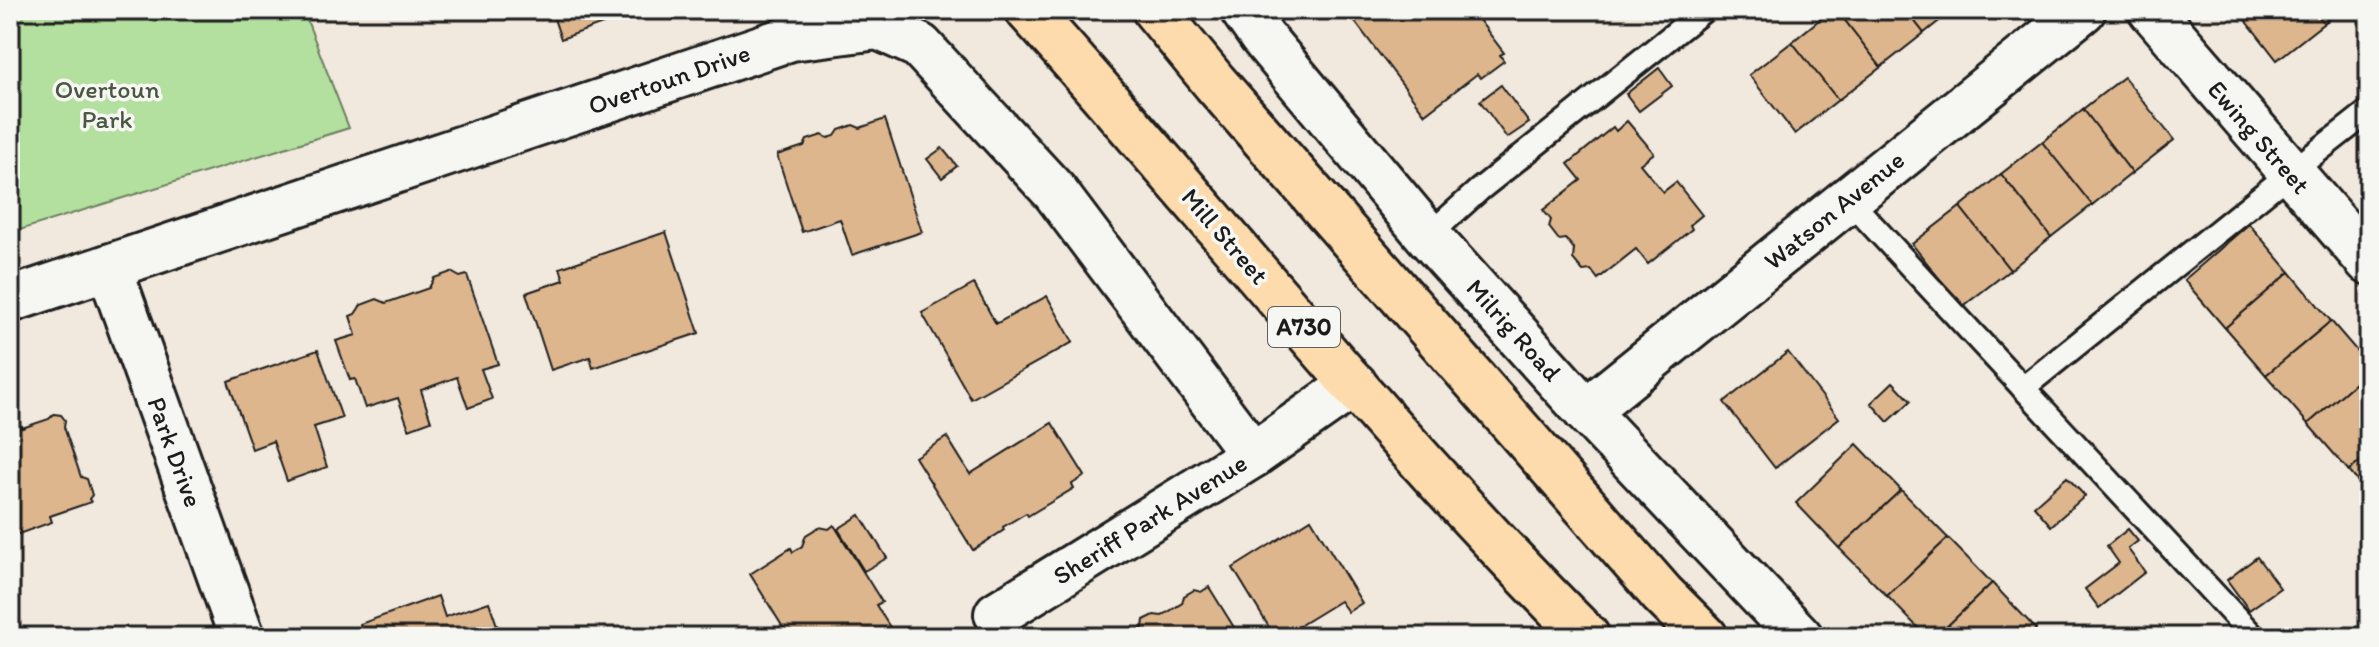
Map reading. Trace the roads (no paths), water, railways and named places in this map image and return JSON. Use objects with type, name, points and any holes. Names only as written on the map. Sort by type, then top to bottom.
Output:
[{"type":"main road","name":"Mill Street","points":[[1028,10],[1518,568],[1587,637]]},
{"type":"main road","points":[[1155,10],[1215,83],[1662,594],[1705,637]]},
{"type":"street","name":"Milrig Road","points":[[1243,10],[1262,37],[1428,236],[1586,411],[1800,637]]},
{"type":"street","name":"Watson Avenue","points":[[1586,411],[2083,10]]},
{"type":"street","name":"Ewing Street","points":[[2151,10],[2369,262]]},
{"type":"street","name":"Overtoun Drive","points":[[10,300],[791,38],[878,27],[920,46],[1055,192],[1253,455]]},
{"type":"street","name":"Park Drive","points":[[109,267],[242,637]]},
{"type":"street","name":"Sheriff Park Avenue","points":[[997,614],[1253,455],[1354,384]]},
{"type":"lane","points":[[1428,236],[1479,190],[1704,10]]},
{"type":"lane","points":[[2023,388],[2369,111]]},
{"type":"lane","points":[[1848,199],[2254,637]]},
{"type":"park label","name":"Overtoun Park","points":[[107,104]]}]
